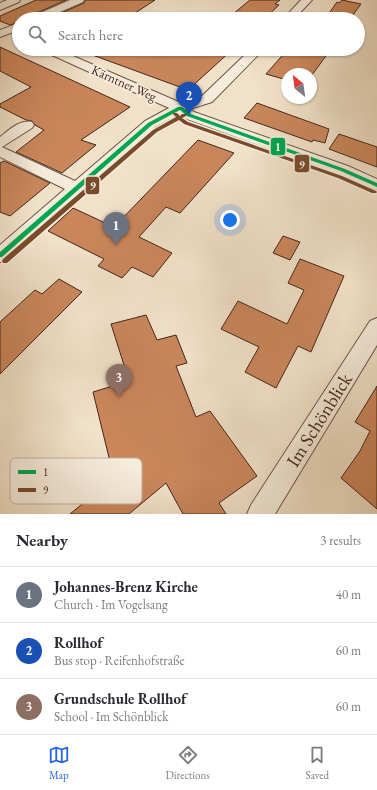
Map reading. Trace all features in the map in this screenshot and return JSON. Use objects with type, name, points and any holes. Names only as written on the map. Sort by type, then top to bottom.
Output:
[{"type":"street","points":[[0,7],[15,0]]},
{"type":"street","points":[[51,12],[79,0]]},
{"type":"street","points":[[295,12],[307,0]]},
{"type":"street","name":"Kärntner Weg","points":[[62,56],[180,108],[189,115],[343,170],[377,185]]},
{"type":"street","points":[[0,255],[150,124],[180,108],[207,98],[251,56]]},
{"type":"street","points":[[0,143],[27,125]]},
{"type":"street","points":[[0,151],[76,188]]},
{"type":"street","name":"Im Schönblick","points":[[260,514],[377,327]]},
{"type":"building","points":[[36,0],[66,0],[39,12],[12,12],[12,24],[10,25],[0,21],[0,16]]},
{"type":"building","points":[[85,0],[155,0],[137,12],[64,12],[84,3]]},
{"type":"building","points":[[250,0],[280,0],[275,4],[279,5],[272,12],[235,12]]},
{"type":"building","points":[[342,0],[361,4],[355,12],[330,12],[337,2],[339,3]]},
{"type":"building","points":[[0,47],[12,53],[12,56],[20,56],[130,107],[81,140],[96,145],[62,173],[16,152],[44,130],[35,125],[32,121],[26,120],[0,107],[0,104],[31,87],[0,71]]},
{"type":"building","points":[[95,56],[225,56],[188,90]]},
{"type":"building","points":[[282,56],[326,56],[317,68],[281,68],[281,78],[266,74]]},
{"type":"building","points":[[257,103],[329,129],[325,143],[313,140],[312,142],[244,118]]},
{"type":"building","points":[[339,134],[377,147],[377,167],[329,149]]},
{"type":"building","points":[[198,140],[234,153],[180,213],[166,207],[139,237],[172,253],[153,277],[132,267],[122,278],[98,266],[104,259],[48,231],[73,208],[114,227]]},
{"type":"building","points":[[4,161],[50,183],[10,216],[0,212],[0,163]]},
{"type":"building","points":[[283,236],[300,242],[290,260],[273,253]]},
{"type":"building","points":[[300,259],[344,276],[311,352],[298,346],[276,388],[245,372],[259,347],[221,329],[238,301],[287,324],[304,290],[288,283]]},
{"type":"building","points":[[59,279],[82,292],[0,374],[0,322],[35,290],[42,294]]},
{"type":"building","points":[[146,315],[157,340],[176,335],[187,363],[176,366],[196,417],[210,411],[257,476],[219,503],[226,514],[183,514],[166,483],[142,503],[142,458],[109,458],[93,392],[129,381],[111,324]]},
{"type":"building","points":[[377,386],[377,509],[341,478],[360,451],[370,431],[355,422]]},
{"type":"building","points":[[82,504],[141,504],[129,514],[70,514]]},
{"type":"transit line","name":"1","points":[[180,108],[189,115],[343,170],[377,185]]},
{"type":"transit line","name":"1","points":[[0,255],[150,124],[180,108]]},
{"type":"transit line","name":"9","points":[[175,114],[186,123],[340,177],[374,192]]},
{"type":"transit line","name":"9","points":[[5,261],[155,131],[184,115]]},
{"type":"place","name":"Rollhof","points":[[189,115]]},
{"type":"place","name":"Johannes-Brenz Kirche","points":[[116,245]]},
{"type":"place","name":"Grundschule Rollhof","points":[[119,397]]}]
